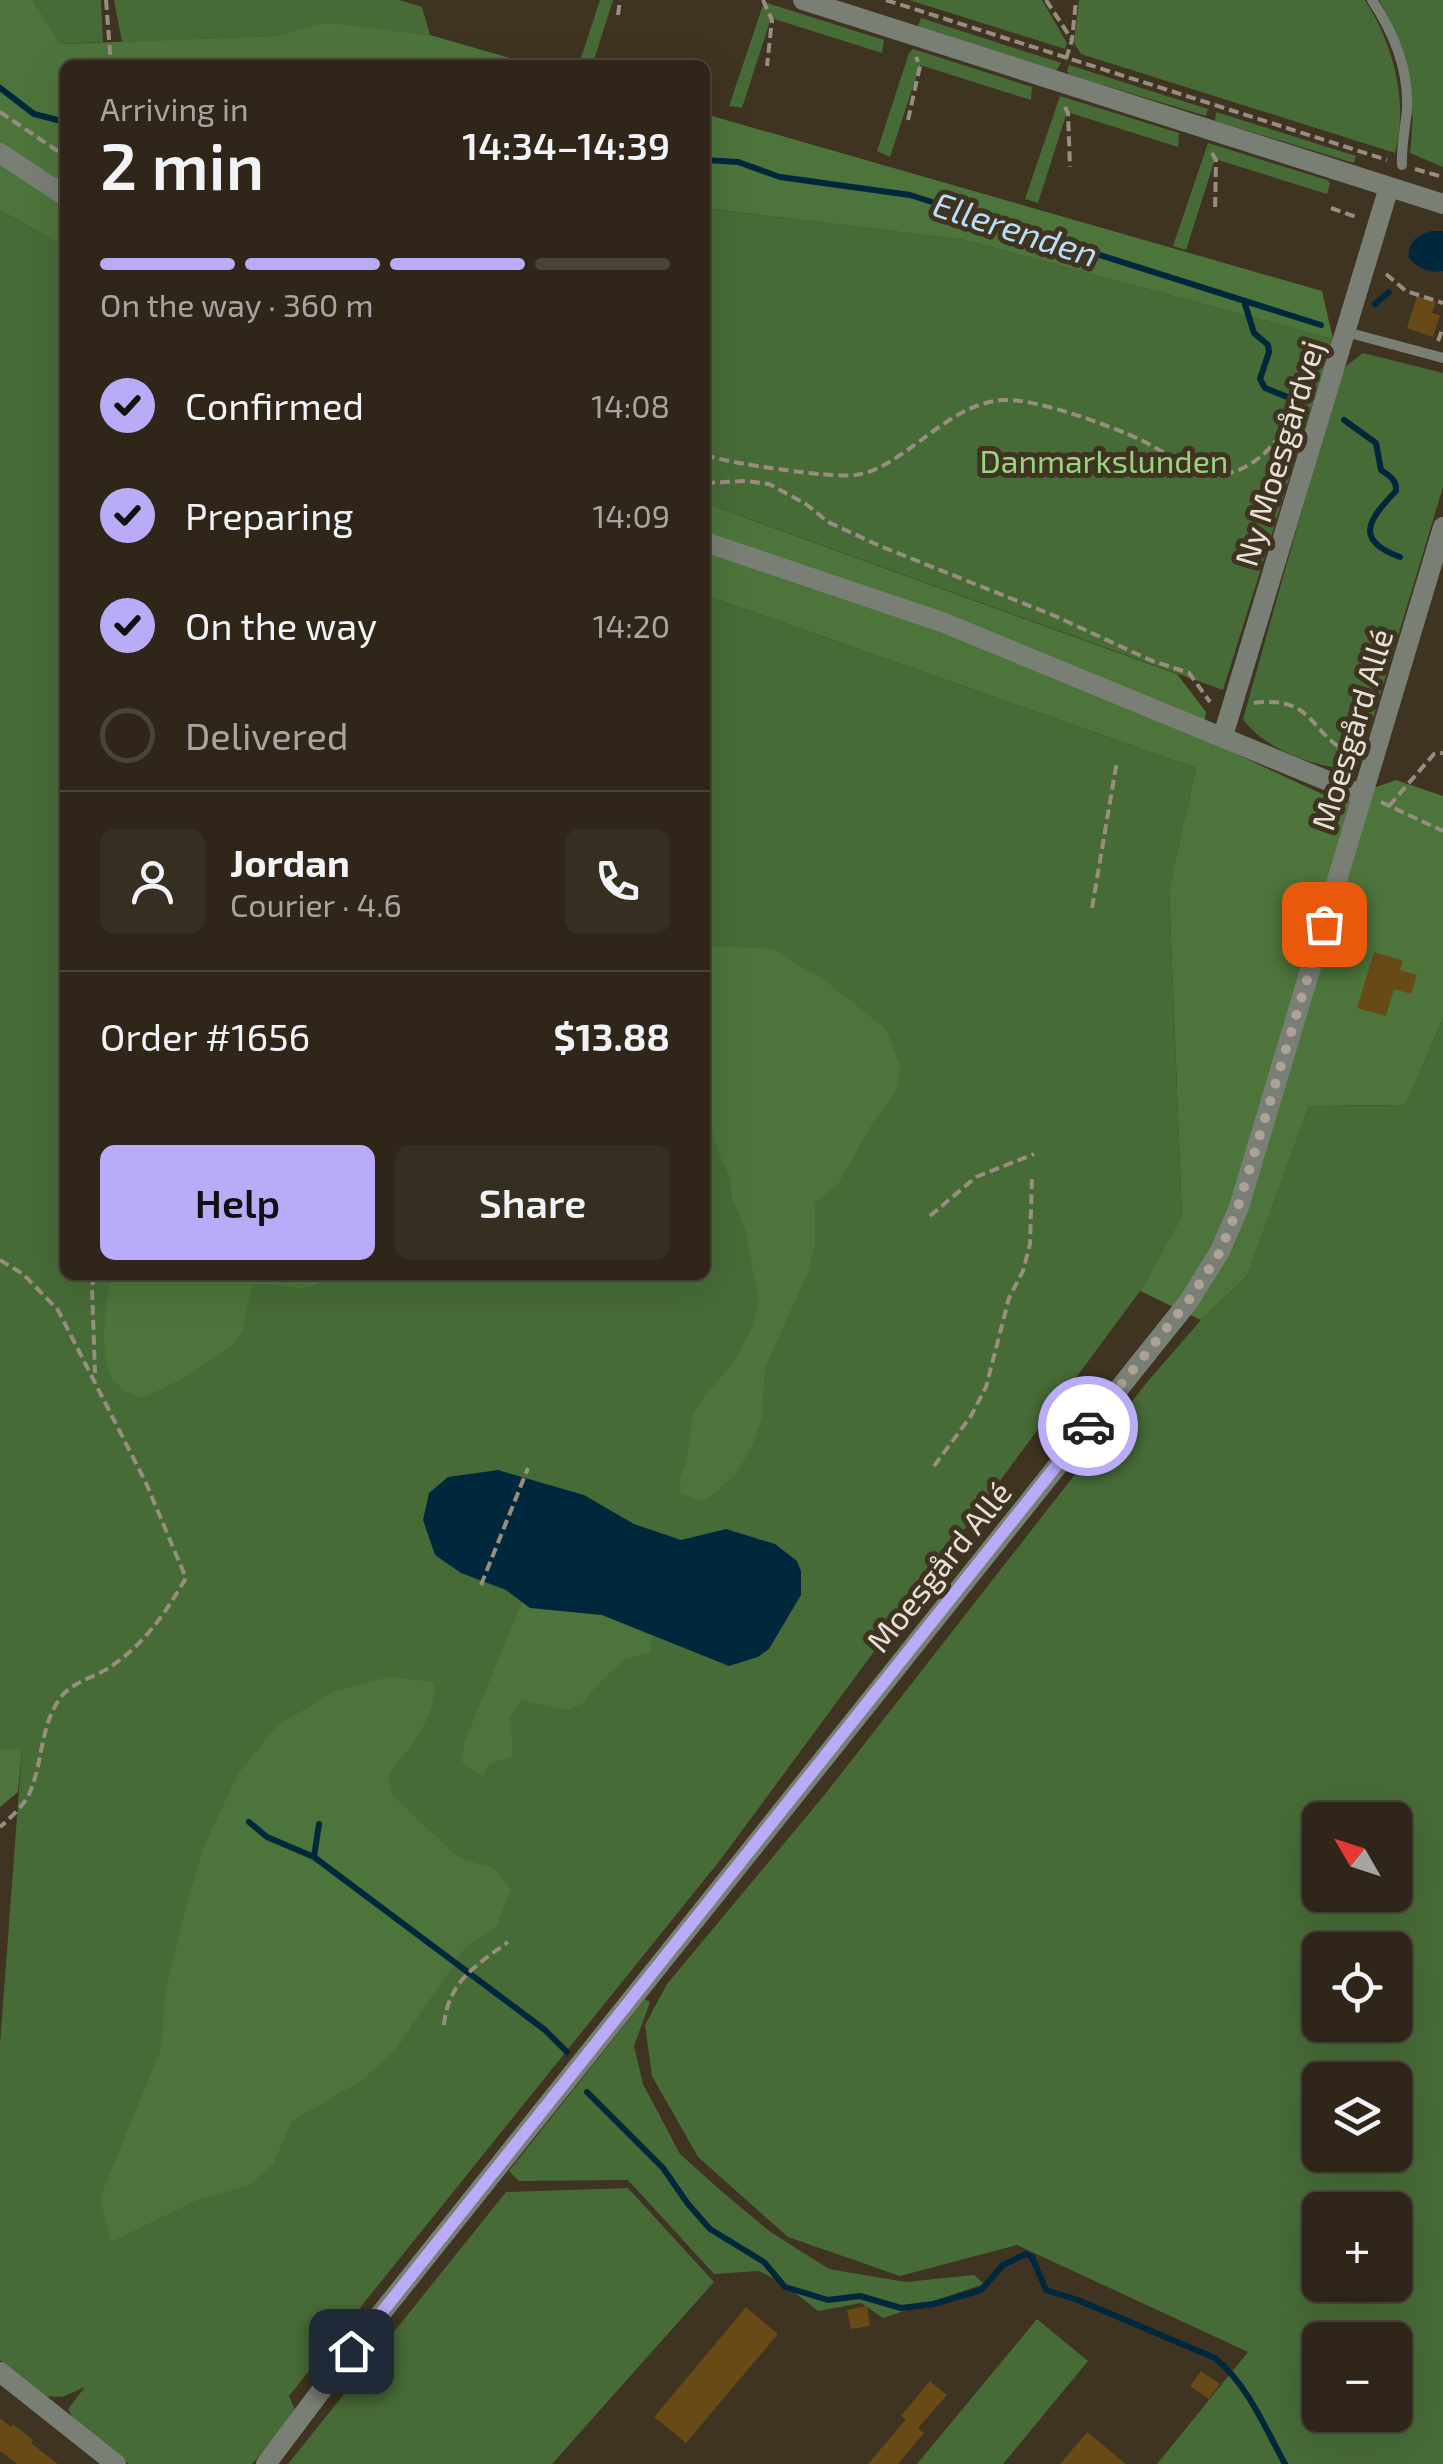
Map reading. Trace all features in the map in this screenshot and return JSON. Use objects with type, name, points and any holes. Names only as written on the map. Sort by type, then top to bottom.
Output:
[{"type":"street","points":[[804,0],[1443,204]]},
{"type":"street","points":[[0,153],[60,193]]},
{"type":"street","name":"Ny Moesgårdvej","points":[[1224,736],[1389,187]]},
{"type":"street","name":"Moesgård Allé","points":[[266,2464],[351,2351],[1189,1300],[1220,1252],[1238,1207],[1443,527]]},
{"type":"street","points":[[710,544],[942,622],[1362,794]]},
{"type":"street","points":[[0,2372],[116,2464]]},
{"type":"lane","points":[[1372,0],[1390,28],[1405,76],[1407,109],[1402,166]]},
{"type":"lane","points":[[1346,332],[1443,358]]},
{"type":"path","points":[[106,0],[110,60]]},
{"type":"path","points":[[618,15],[620,0]]},
{"type":"path","points":[[763,0],[772,20],[767,66]]},
{"type":"path","points":[[886,0],[1443,177]]},
{"type":"path","points":[[1046,0],[1072,40]]},
{"type":"path","points":[[1066,58],[1076,0]]},
{"type":"path","points":[[908,120],[920,66]]},
{"type":"path","points":[[0,112],[60,153]]},
{"type":"path","points":[[1068,114],[1070,167]]},
{"type":"path","points":[[1216,160],[1216,212]]},
{"type":"path","points":[[1372,245],[1392,282],[1443,303]]},
{"type":"path","points":[[710,456],[855,475],[885,464],[964,411],[1004,400],[1028,401],[1078,417],[1139,439],[1183,463],[1209,472],[1228,473],[1267,453],[1300,410]]},
{"type":"path","points":[[710,483],[770,484],[828,522],[880,546],[1189,673],[1216,707],[1240,712],[1254,703],[1274,700],[1293,705],[1317,723],[1336,748],[1372,762]]},
{"type":"path","points":[[1389,806],[1434,754],[1443,753]]},
{"type":"path","points":[[1092,908],[1117,761]]},
{"type":"path","points":[[1362,794],[1443,831]]},
{"type":"path","points":[[930,1216],[976,1177],[1034,1154]]},
{"type":"path","points":[[934,1466],[971,1416],[986,1386],[1010,1298],[1023,1272],[1030,1244],[1032,1177]]},
{"type":"path","points":[[0,1260],[23,1274],[58,1310],[154,1501],[186,1578],[146,1639],[110,1668],[83,1680],[61,1697],[40,1745],[30,1792],[0,1827]]},
{"type":"path","points":[[93,1280],[95,1378]]},
{"type":"path","points":[[482,1585],[528,1468]]},
{"type":"path","points":[[444,2025],[446,2003],[463,1978],[508,1942]]},
{"type":"green space","points":[[0,0],[33,0],[60,44],[274,36],[327,23],[430,35],[517,60],[60,60],[60,244],[0,210]]},
{"type":"green space","points":[[33,0],[101,0],[103,42],[59,44]]},
{"type":"green space","points":[[114,0],[399,0],[422,7],[430,35],[329,24],[274,36],[122,42]]},
{"type":"green space","points":[[600,0],[613,0],[594,60],[581,58]]},
{"type":"green space","points":[[909,0],[1042,0],[1067,43],[1065,49]]},
{"type":"green space","points":[[1079,0],[1365,0],[1383,35],[1396,74],[1400,114],[1395,153],[1081,54],[1074,43]]},
{"type":"green space","points":[[1379,0],[1443,0],[1443,167],[1410,153],[1412,111],[1408,74]]},
{"type":"green space","points":[[764,2],[884,40],[882,53],[771,18],[742,108],[729,106]]},
{"type":"green space","points":[[921,18],[1061,63],[1056,71],[922,29],[918,26]]},
{"type":"green space","points":[[913,49],[1032,87],[1031,100],[920,65],[890,157],[877,151]]},
{"type":"green space","points":[[1069,65],[1208,109],[1206,116],[1070,75]]},
{"type":"green space","points":[[1060,96],[1179,133],[1178,147],[1067,112],[1038,203],[1025,199]]},
{"type":"green space","points":[[1216,112],[1356,156],[1354,163],[1215,121]]},
{"type":"green space","points":[[710,115],[1322,291],[1333,339],[965,240],[710,209]]},
{"type":"green space","points":[[1208,143],[1327,180],[1327,194],[1215,159],[1186,250],[1173,246]]},
{"type":"green space","name":"Danmarkslunden","points":[[710,209],[965,240],[1333,339],[1223,690],[710,505]]},
{"type":"green space","points":[[0,210],[60,244],[60,1280],[710,1280],[710,597],[1196,768],[1169,888],[1182,1218],[1140,1291],[721,1859],[289,2396],[296,2412],[252,2464],[129,2464],[76,2424],[68,2409],[85,2387],[62,2397],[41,2396],[0,2360],[0,2044],[22,1750],[0,1749]]},
{"type":"green space","points":[[1363,353],[1443,373],[1443,487],[1363,752],[1357,762],[1345,769],[1289,753],[1262,738],[1243,719],[1338,382],[1346,366]]},
{"type":"green space","points":[[710,505],[1177,674],[1206,712],[1202,738],[1337,801],[1396,780],[1443,796],[1443,1018],[1406,1105],[1309,1106],[1247,1276],[1201,1320],[1140,1291],[1182,1217],[1169,888],[1196,768],[710,597]]},
{"type":"green space","points":[[710,946],[773,949],[828,983],[886,1029],[900,1067],[896,1091],[838,1184],[815,1202],[815,1245],[809,1270],[765,1367],[762,1417],[751,1449],[734,1476],[709,1498],[698,1500],[681,1493],[680,1478],[687,1459],[692,1417],[733,1363],[750,1332],[759,1303],[745,1228],[710,1122]]},
{"type":"green space","points":[[1443,1018],[1443,2464],[1157,2464],[1248,2352],[1017,2245],[900,2276],[788,2237],[698,2157],[652,2076],[645,2025],[667,1984],[826,1793],[1148,1381],[1201,1320],[1247,1276],[1309,1106],[1406,1105]]},
{"type":"green space","points":[[109,1280],[322,1280],[304,1288],[254,1285],[241,1332],[232,1345],[192,1372],[139,1398],[118,1385],[111,1375],[104,1333]]},
{"type":"green space","points":[[522,1602],[530,1608],[602,1615],[652,1636],[650,1652],[624,1660],[583,1703],[568,1710],[522,1700],[510,1717],[513,1756],[489,1764],[483,1776],[462,1762],[464,1743]]},
{"type":"green space","points":[[388,1677],[434,1682],[426,1720],[388,1775],[392,1795],[459,1858],[495,1869],[511,1889],[496,1927],[466,1946],[397,2048],[362,2080],[292,2121],[273,2164],[248,2186],[199,2199],[111,2242],[100,2198],[161,2049],[165,1994],[186,1907],[204,1846],[238,1774],[277,1726],[333,1692]]},
{"type":"green space","points":[[0,1749],[22,1749],[18,1792],[0,1807]]},
{"type":"green space","points":[[645,1999],[650,2002],[634,2046],[643,2084],[680,2154],[719,2189],[769,2231],[829,2269],[906,2282],[974,2275],[984,2284],[883,2318],[861,2303],[818,2311],[781,2282],[759,2271],[714,2274],[628,2180],[519,2181],[509,2171]]},
{"type":"green space","points":[[628,2188],[714,2282],[552,2464],[288,2464],[506,2192]]},
{"type":"green space","points":[[1037,2319],[1088,2361],[1003,2464],[917,2464]]},
{"type":"water","points":[[1432,231],[1443,231],[1443,271],[1425,269],[1409,258],[1415,240]]},
{"type":"water","points":[[498,1470],[584,1495],[634,1524],[681,1540],[726,1529],[775,1544],[797,1561],[801,1595],[769,1649],[758,1657],[729,1666],[602,1615],[530,1608],[506,1590],[461,1573],[435,1555],[423,1520],[429,1493],[448,1477]]},
{"type":"building","points":[[1417,296],[1436,302],[1432,313],[1440,315],[1433,337],[1407,328]]},
{"type":"building","points":[[1374,952],[1403,961],[1400,970],[1417,975],[1411,994],[1394,989],[1386,1016],[1357,1008]]},
{"type":"building","points":[[867,2306],[870,2326],[851,2329],[847,2310]]},
{"type":"building","points":[[746,2307],[778,2334],[686,2443],[654,2417]]},
{"type":"building","points":[[1201,2371],[1220,2384],[1209,2399],[1190,2386]]},
{"type":"building","points":[[930,2381],[947,2395],[918,2428],[924,2433],[898,2464],[868,2464],[906,2419],[901,2416]]},
{"type":"building","points":[[0,2418],[11,2427],[13,2424],[58,2464],[17,2464],[0,2451]]},
{"type":"building","points":[[1087,2432],[1126,2464],[1060,2464]]},
{"type":"waterway","name":"Ellerenden","points":[[0,88],[34,114],[60,121]]},
{"type":"waterway","name":"Ellerenden","points":[[710,160],[738,162],[780,177],[910,195],[1321,325]]},
{"type":"waterway","name":"Ellerenden","points":[[1375,304],[1389,292]]},
{"type":"waterway","points":[[1244,301],[1254,333],[1268,345],[1260,379],[1265,388],[1295,400]]},
{"type":"waterway","points":[[1344,420],[1376,443],[1381,470],[1395,484],[1396,491],[1370,528],[1376,543],[1400,557]]},
{"type":"waterway","points":[[249,1822],[267,1837],[314,1857],[545,2030],[567,2052]]},
{"type":"waterway","points":[[314,1857],[319,1824]]},
{"type":"waterway","points":[[587,2092],[663,2168],[710,2229],[764,2262],[785,2287],[828,2300],[860,2296],[901,2308],[934,2304],[981,2290],[1003,2265],[1026,2254],[1032,2257],[1046,2290],[1215,2358],[1246,2394],[1285,2464]]},
{"type":"way so far","points":[[1088,1426],[1189,1300],[1220,1252],[1238,1207],[1324,924]]},
{"type":"route","points":[[351,2351],[1088,1426]]}]
